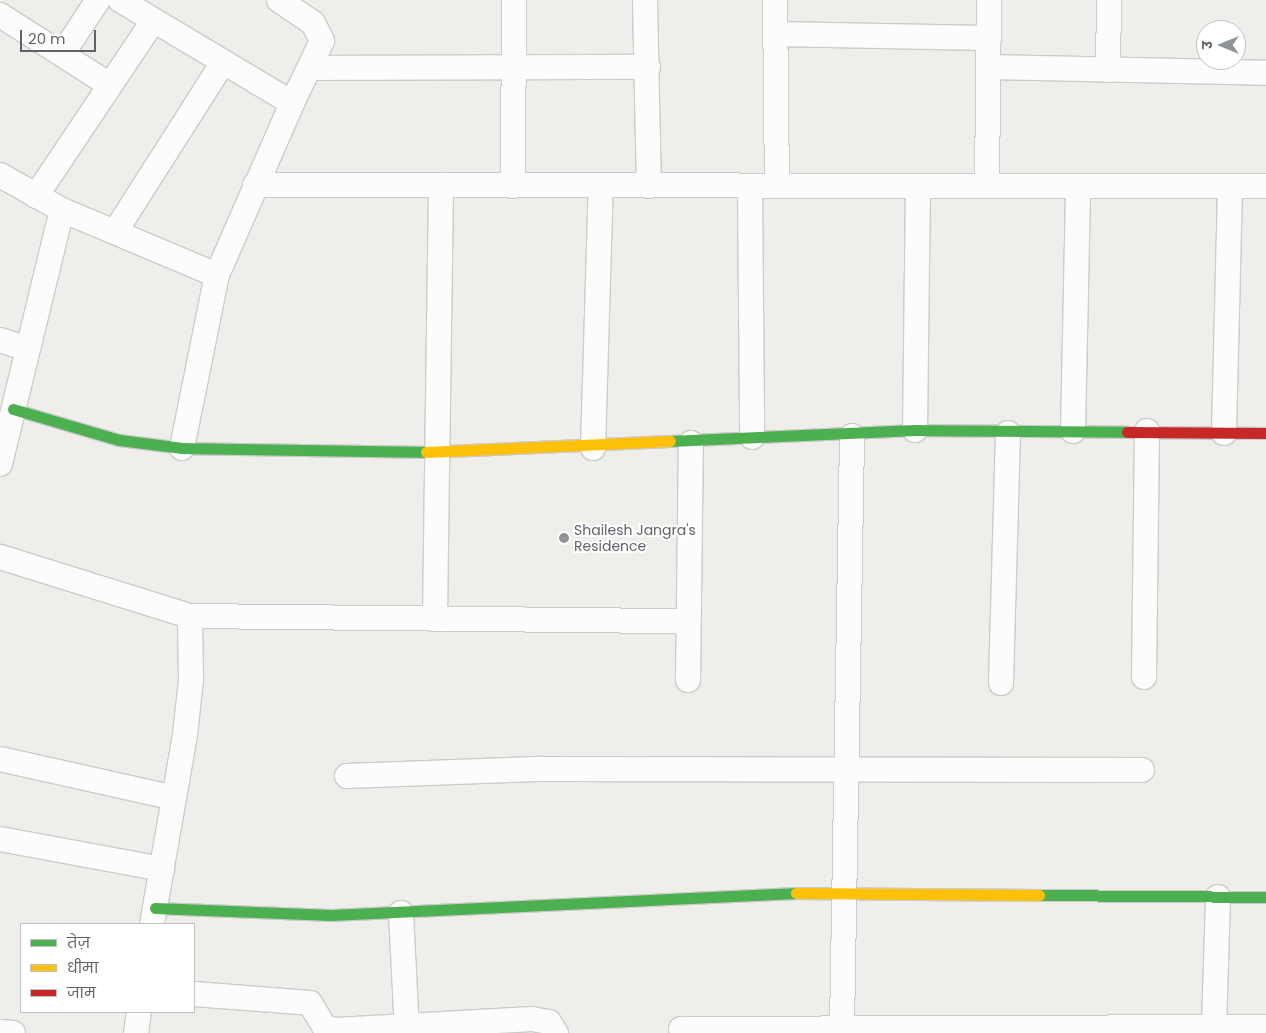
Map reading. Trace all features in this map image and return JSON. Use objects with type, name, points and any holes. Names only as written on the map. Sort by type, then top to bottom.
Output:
[{"type":"street","points":[[63,54],[98,0]]},
{"type":"street","points":[[120,0],[222,64],[292,103]]},
{"type":"street","points":[[182,448],[217,275],[255,185],[322,41],[321,30],[279,0]]},
{"type":"street","points":[[513,186],[514,0]]},
{"type":"street","points":[[645,0],[648,67],[649,186]]},
{"type":"street","points":[[775,0],[777,186]]},
{"type":"street","points":[[987,186],[989,0]]},
{"type":"street","points":[[1108,70],[1109,0]]},
{"type":"street","points":[[0,15],[110,85]]},
{"type":"street","points":[[36,196],[153,21]]},
{"type":"street","points":[[775,34],[989,38]]},
{"type":"street","points":[[115,232],[222,64]]},
{"type":"street","points":[[310,68],[648,67]]},
{"type":"street","points":[[988,67],[1266,73]]},
{"type":"street","points":[[0,175],[62,210],[217,275]]},
{"type":"street","points":[[255,185],[750,187],[1266,186]]},
{"type":"street","points":[[436,616],[441,185]]},
{"type":"street","points":[[593,448],[601,186]]},
{"type":"street","points":[[915,430],[918,186]]},
{"type":"street","points":[[1073,431],[1078,186]]},
{"type":"street","points":[[1224,433],[1230,186]]},
{"type":"street","points":[[750,187],[752,437]]},
{"type":"street","points":[[0,464],[62,210]]},
{"type":"street","points":[[0,340],[28,349]]},
{"type":"street","points":[[12,409],[119,440],[182,448],[438,452],[593,448],[691,443],[752,437],[852,436],[915,430],[1008,433],[1147,431],[1266,433]]},
{"type":"street","points":[[1144,678],[1147,431]]},
{"type":"street","points":[[1001,683],[1008,433]]},
{"type":"street","points":[[842,1028],[842,894],[852,436]]},
{"type":"street","points":[[688,680],[691,443]]},
{"type":"street","points":[[0,557],[190,616],[436,616],[688,621]]},
{"type":"street","points":[[190,616],[191,680],[154,916],[401,913],[739,893],[1266,897]]},
{"type":"street","points":[[0,759],[174,798]]},
{"type":"street","points":[[347,776],[532,770],[1142,770]]},
{"type":"street","points":[[0,839],[162,869]]},
{"type":"street","points":[[1214,1026],[1218,897]]},
{"type":"street","points":[[401,913],[407,1030]]},
{"type":"street","points":[[195,994],[310,1003],[325,1028],[336,1030],[407,1030],[532,1019],[549,1022],[556,1033]]},
{"type":"street","points":[[136,1033],[139,1013]]},
{"type":"street","points":[[681,1029],[1130,1030],[1214,1026],[1266,1027]]},
{"type":"street","points":[[0,1032],[13,1033]]},
{"type":"traffic: fast","points":[[13,409],[119,440],[182,448],[426,452]]},
{"type":"traffic: fast","points":[[670,441],[915,430],[1127,432]]},
{"type":"traffic: fast","points":[[155,908],[331,915],[796,893]]},
{"type":"traffic: fast","points":[[1039,895],[1266,897]]},
{"type":"traffic: slow","points":[[426,452],[670,441]]},
{"type":"traffic: slow","points":[[796,893],[1039,895]]},
{"type":"traffic: jam","points":[[1127,432],[1266,433]]},
{"type":"place","name":"Shailesh Jangra's Residence","points":[[564,538]]}]
